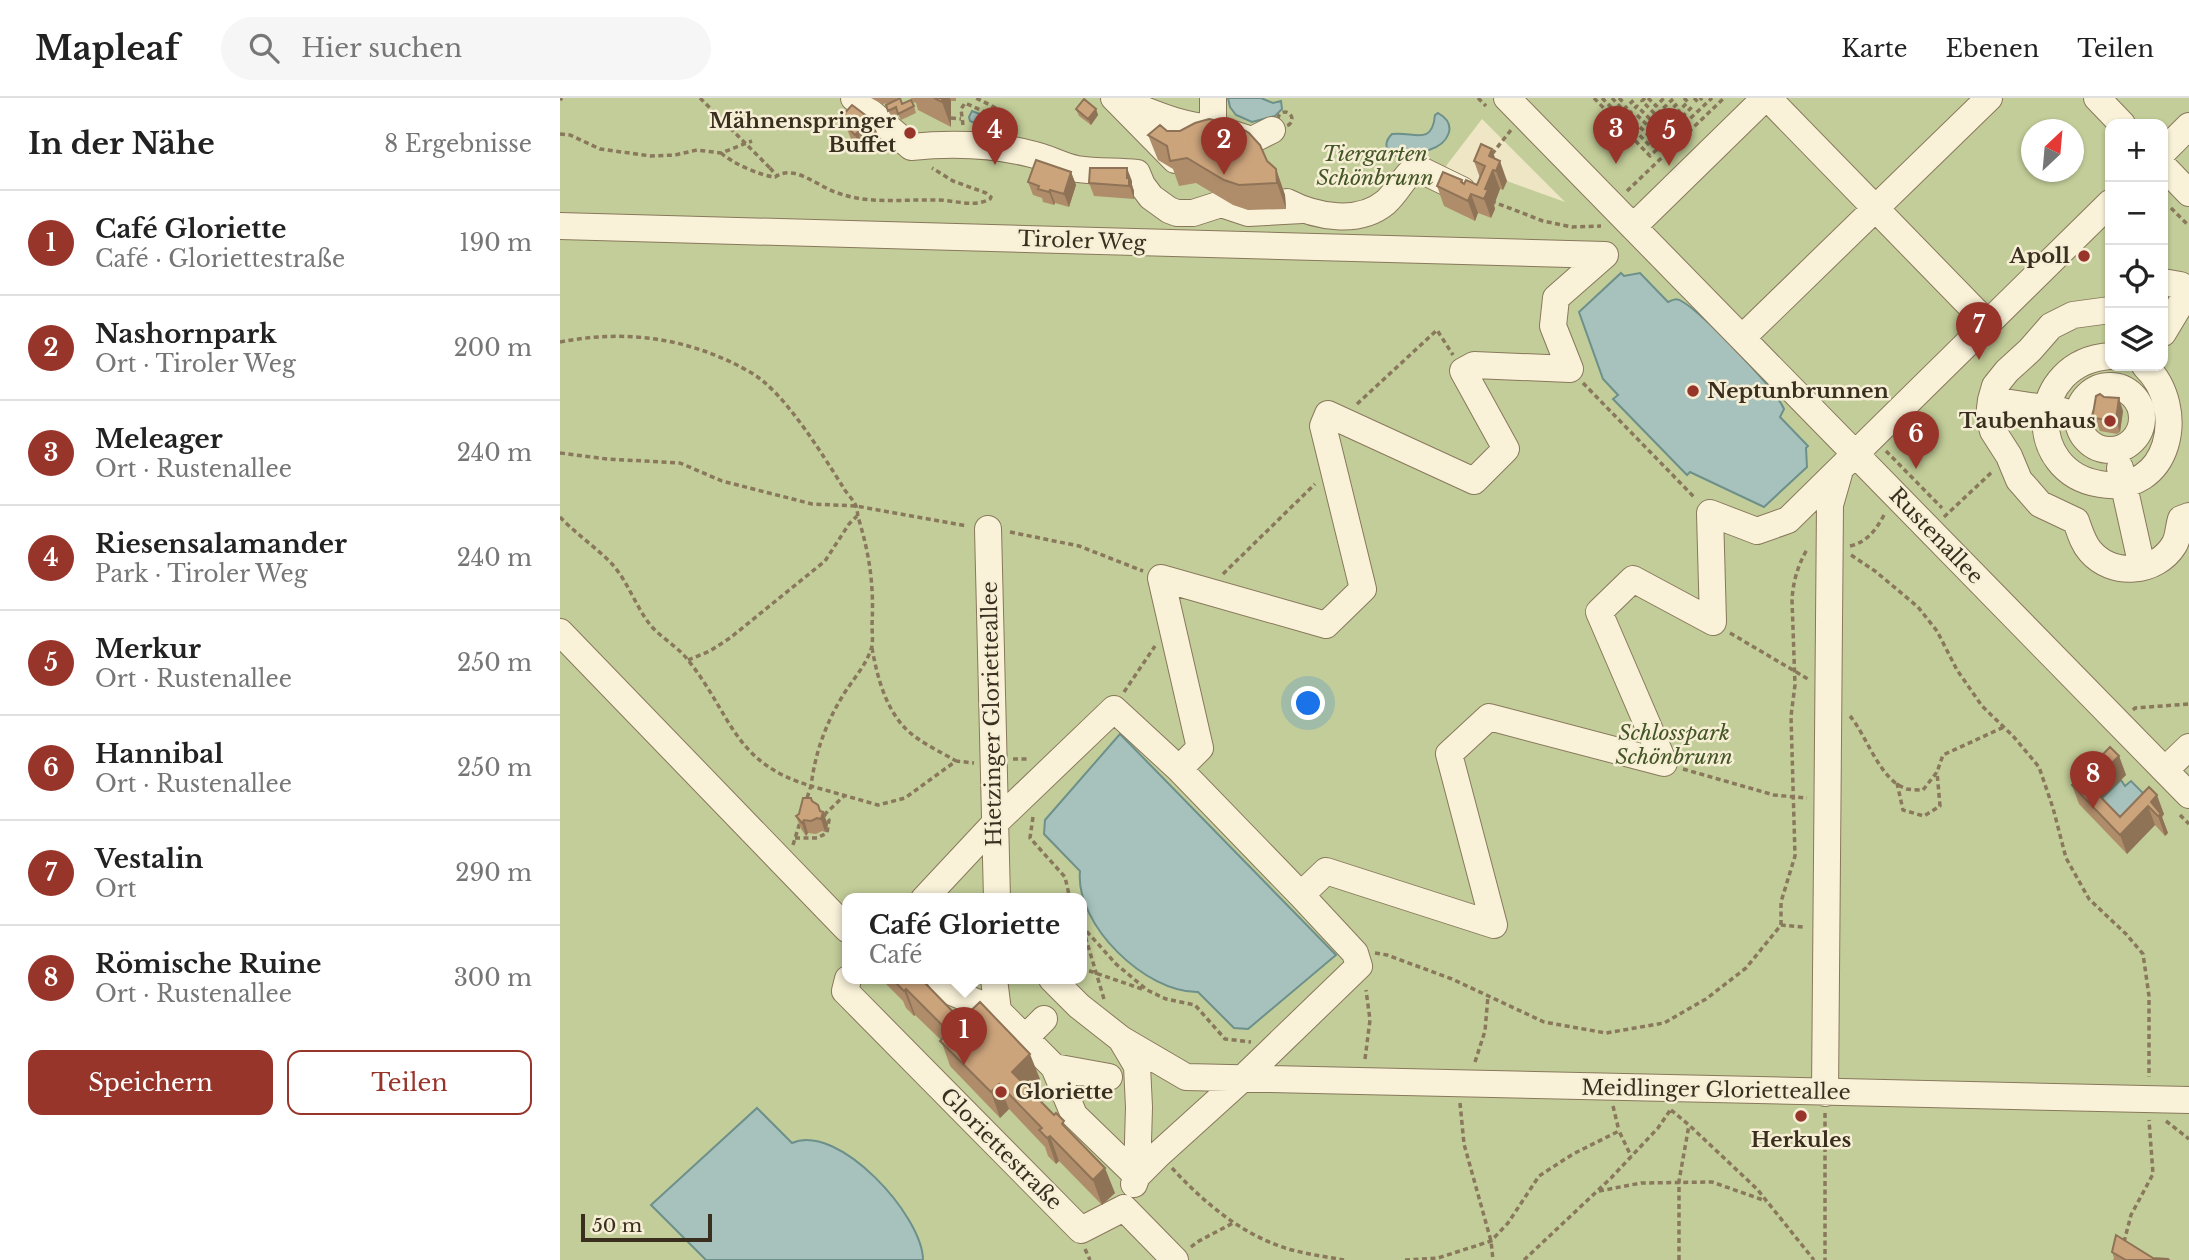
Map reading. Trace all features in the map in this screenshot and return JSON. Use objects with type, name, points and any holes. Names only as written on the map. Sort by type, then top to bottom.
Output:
[{"type":"street","points":[[854,98],[911,147],[938,144],[985,147],[1034,154],[1063,166],[1082,170],[1138,173],[1146,191],[1163,206],[1177,213],[1193,213],[1221,204],[1248,213],[1302,210],[1351,216],[1370,212],[1387,201],[1414,169],[1474,195]]},
{"type":"street","points":[[1114,98],[1173,122],[1213,128],[1252,140],[1272,130]]},
{"type":"street","points":[[1114,98],[1172,159],[1189,162],[1201,154],[1228,149],[1243,152],[1262,170],[1286,201],[1302,210]]},
{"type":"street","points":[[1213,98],[1213,128]]},
{"type":"street","points":[[1633,227],[1766,98],[1988,324]]},
{"type":"street","points":[[1742,338],[1989,98]]},
{"type":"street","points":[[2097,98],[2117,119]]},
{"type":"street","name":"Rustenallee","points":[[1515,106],[1742,338],[1848,461],[1930,530],[2189,795]]},
{"type":"street","points":[[2168,147],[2189,126]]},
{"type":"street","points":[[2168,171],[2189,193]]},
{"type":"street","points":[[1664,763],[1599,612],[1633,579],[1713,622],[1710,513],[1757,531],[1788,520],[2105,208]]},
{"type":"street","name":"Tiroler Weg","points":[[560,226],[1605,255],[1556,298],[1553,326],[1570,369]]},
{"type":"street","points":[[2168,283],[2189,290],[2168,326]]},
{"type":"street","points":[[2182,432],[2171,443],[2160,462],[2143,476],[2123,484],[2100,484],[2078,477],[2067,469],[2051,448],[2045,422],[2046,409],[2054,388],[2068,370],[2088,359],[2105,356],[2100,312],[2073,315],[2051,326],[1995,386],[1989,417],[1993,431],[2009,456],[2019,480],[2040,504],[2076,522],[2089,550],[2098,559],[2123,569],[2156,563],[2167,554],[2178,538],[2181,519],[2189,516]]},
{"type":"street","points":[[1179,769],[1200,748],[1161,578],[1326,625],[1363,589],[1323,426],[1328,414],[1474,481],[1506,449],[1463,371],[1474,365],[1570,369]]},
{"type":"street","points":[[2128,392],[2141,371]]},
{"type":"street","points":[[2150,371],[2160,379],[2171,398],[2175,420],[2182,432]]},
{"type":"street","points":[[2108,386],[2118,387],[2128,392],[2138,403],[2141,424],[2132,442],[2115,449],[2105,449],[2088,441],[2079,424],[2078,414],[2088,395],[2108,386]]},
{"type":"street","points":[[1992,400],[2078,414]]},
{"type":"street","points":[[2141,424],[2182,432]]},
{"type":"street","points":[[2115,449],[2142,567]]},
{"type":"street","points":[[1825,1093],[1830,505],[1848,461]]},
{"type":"street","points":[[2055,512],[2078,477]]},
{"type":"street","name":"Hietzinger Glorietteallee","points":[[988,529],[998,893]]},
{"type":"street","points":[[560,632],[787,849],[842,922]]},
{"type":"street","points":[[930,893],[995,823],[1114,709],[1179,769],[1301,895],[1357,959],[1243,1078],[1137,1176]]},
{"type":"street","points":[[1301,895],[1326,871],[1494,925],[1449,754],[1489,717],[1664,763]]},
{"type":"street","points":[[2165,770],[2189,747]]},
{"type":"street","name":"Gloriettestraße","points":[[847,984],[845,991],[1081,1230],[1124,1208]]},
{"type":"street","points":[[945,984],[954,993],[998,1011],[1026,1038],[1054,1067],[1073,1115],[1137,1176]]},
{"type":"street","points":[[995,984],[998,1011]]},
{"type":"street","points":[[1026,1038],[1047,1017],[1060,988]]},
{"type":"street","name":"Meidlinger Glorietteallee","points":[[1060,988],[1114,1034],[1186,1077],[1359,1081],[1463,1097],[1671,1100],[1825,1093],[2189,1101]]},
{"type":"street","points":[[1114,1034],[1136,1066],[1121,1079]]},
{"type":"street","points":[[1054,1067],[1121,1079],[1139,1107],[1137,1176],[1124,1208],[1181,1256]]},
{"type":"path","points":[[700,98],[777,176]]},
{"type":"path","points":[[976,98],[1003,113],[1003,117],[996,117],[965,103],[962,106],[961,119],[968,132],[984,140],[985,147]]},
{"type":"path","points":[[1594,98],[1650,156],[1712,98]]},
{"type":"path","points":[[1602,98],[1619,115]]},
{"type":"path","points":[[1612,98],[1623,110],[1633,99]]},
{"type":"path","points":[[1619,98],[1633,111]]},
{"type":"path","points":[[1664,98],[1656,106],[1647,98],[1642,101],[1656,115],[1674,98]]},
{"type":"path","points":[[1628,115],[1651,138],[1688,102],[1684,98]]},
{"type":"path","points":[[1694,98],[1698,102],[1702,98]]},
{"type":"path","points":[[1612,205],[1724,98]]},
{"type":"path","points":[[1637,115],[1651,129],[1679,102]]},
{"type":"path","points":[[1486,160],[1515,106]]},
{"type":"path","points":[[1656,125],[1637,106],[1624,119],[1651,147],[1693,106]]},
{"type":"path","points":[[951,118],[961,119]]},
{"type":"path","points":[[560,134],[570,135],[600,149],[651,156],[676,155],[697,150],[721,153],[752,141]]},
{"type":"path","points":[[721,153],[731,162],[772,178],[790,172],[831,191],[864,200],[938,200],[959,204],[985,202],[990,199],[986,193],[953,181],[936,169],[917,164],[911,147]]},
{"type":"path","points":[[1474,195],[1542,221],[1572,227]]},
{"type":"path","points":[[2168,205],[2189,226]]},
{"type":"path","points":[[1340,420],[1437,330],[1463,371]]},
{"type":"path","points":[[560,342],[605,336],[650,337],[720,356],[762,380],[821,451],[856,506],[874,592],[872,646],[875,668],[888,702],[906,729],[956,761],[979,764],[1018,758],[1063,758]]},
{"type":"path","points":[[1570,369],[1710,513]]},
{"type":"path","points":[[560,453],[680,463],[722,481],[778,496],[812,503],[856,506]]},
{"type":"path","points":[[1930,530],[2009,456]]},
{"type":"path","points":[[1207,590],[1322,477],[1333,471]]},
{"type":"path","points":[[688,660],[710,651],[730,638],[825,561],[857,516]]},
{"type":"path","points":[[560,517],[611,564],[652,627],[688,660],[742,744],[771,769],[790,780],[878,804],[905,798],[956,761]]},
{"type":"path","points":[[1859,544],[1874,533]]},
{"type":"path","points":[[1359,1081],[1367,1050],[1370,1020],[1366,990],[1357,959],[1387,955],[1452,979],[1544,1022],[1605,1034],[1664,1023],[1706,999],[1746,968],[1781,925],[1781,902],[1795,856],[1791,716],[1795,685],[1793,587],[1807,549],[1818,545]]},
{"type":"path","points":[[1850,547],[1850,554],[1918,607],[1937,631],[1957,670],[1982,706],[2039,767],[2066,858],[2089,899],[2143,954],[2149,996],[2148,1100],[2153,1174],[2131,1215],[2122,1249]]},
{"type":"path","points":[[1713,622],[1828,690],[1859,726],[1881,768],[1905,789],[1923,790],[1937,772],[1943,755],[2004,727]]},
{"type":"path","points":[[1114,709],[1125,688],[1162,635],[1172,631]]},
{"type":"path","points":[[805,806],[823,733],[872,646]]},
{"type":"path","points":[[2119,723],[2135,708],[2189,705]]},
{"type":"path","points":[[1664,763],[1726,783],[1793,798],[1827,799]]},
{"type":"path","points":[[1896,781],[1903,810],[1924,816],[1940,806],[1937,772]]},
{"type":"path","points":[[787,849],[827,832],[829,820],[822,814],[844,796]]},
{"type":"path","points":[[787,849],[803,813]]},
{"type":"path","points":[[1033,817],[1030,838],[1065,877],[1069,893]]},
{"type":"path","points":[[1781,925],[1794,926]]},
{"type":"path","points":[[1087,932],[1116,964],[1147,990]]},
{"type":"path","points":[[1087,943],[1114,1034]]},
{"type":"path","points":[[1087,970],[1166,999],[1195,1005],[1225,1039],[1252,1042]]},
{"type":"path","points":[[1488,996],[1485,1031],[1463,1097],[1464,1143],[1492,1241],[1493,1260]]},
{"type":"path","points":[[1825,1093],[1825,1260]]},
{"type":"path","points":[[1524,1260],[1658,1128],[1671,1100],[1689,1125],[1757,1189],[1814,1260]]},
{"type":"path","points":[[1679,1260],[1679,1181],[1689,1125]]},
{"type":"path","points":[[1405,1260],[1438,1258],[1492,1241],[1508,1223],[1539,1175],[1619,1131],[1631,1156]]},
{"type":"path","points":[[1158,1154],[1196,1194],[1263,1239],[1294,1251],[1344,1260]]},
{"type":"path","points":[[1597,1191],[1641,1183],[1712,1182],[1768,1202]]},
{"type":"path","points":[[1181,1256],[1196,1242],[1235,1222]]},
{"type":"green space","name":"Schlosspark Schönbrunn","points":[[560,98],[2189,98],[2189,1260],[560,1260]],"holes":[[[1482,119],[1565,202],[1507,181],[1503,190],[1500,189],[1491,218],[1478,213],[1475,220],[1466,217],[1455,181],[1446,166]]]},
{"type":"water","points":[[1228,98],[1261,98],[1273,103],[1281,101],[1282,109],[1275,116],[1252,122],[1236,115]]},
{"type":"water","points":[[972,111],[1002,123],[1001,130],[994,131],[970,121]]},
{"type":"water","points":[[1438,113],[1448,123],[1446,139],[1426,151],[1390,155],[1386,144],[1392,134],[1426,134]]},
{"type":"water","name":"Neptunbrunnen","points":[[1621,273],[1624,276],[1640,273],[1668,302],[1676,299],[1681,301],[1706,321],[1767,385],[1784,409],[1780,417],[1808,446],[1807,467],[1764,507],[1690,472],[1687,475],[1613,399],[1618,395],[1603,379],[1579,312]]},
{"type":"water","points":[[1120,734],[1336,955],[1248,1029],[1234,1028],[1198,992],[1178,989],[1157,981],[1118,952],[1101,933],[1089,913],[1087,893],[1082,892],[1080,871],[1044,834],[1045,820]]},
{"type":"water","points":[[2121,780],[2125,786],[2131,781],[2151,801],[2127,836],[2096,804]]},
{"type":"water","points":[[757,1108],[792,1143],[811,1140],[832,1146],[854,1159],[875,1177],[909,1220],[919,1241],[923,1260],[706,1260],[651,1205]]},
{"type":"building","points":[[900,98],[902,104],[911,100],[914,106],[898,114],[896,107],[888,111],[886,105]]},
{"type":"building","points":[[1084,99],[1096,109],[1088,119],[1076,109]]},
{"type":"building","points":[[852,105],[872,120],[862,136],[858,132],[855,135],[846,126],[848,123],[842,116]]},
{"type":"building","points":[[1209,119],[1234,124],[1249,133],[1260,145],[1267,161],[1276,169],[1277,183],[1239,185],[1224,180],[1187,158],[1170,161],[1167,146],[1148,135],[1160,125],[1167,131],[1180,131]]},
{"type":"building","points":[[1481,144],[1492,149],[1489,156],[1500,161],[1485,189],[1488,190],[1484,199],[1471,194],[1468,201],[1437,186],[1443,172],[1462,180],[1464,184],[1466,180],[1477,185],[1485,166],[1474,161]]},
{"type":"building","points":[[1036,160],[1071,172],[1064,194],[1038,189],[1039,186],[1028,182]]},
{"type":"building","points":[[1090,168],[1127,168],[1129,186],[1089,183]]},
{"type":"building","points":[[2100,394],[2104,397],[2119,398],[2116,420],[2095,418],[2093,414],[2096,396]]},
{"type":"building","points":[[2110,747],[2119,756],[2089,785],[2120,817],[2149,787],[2157,795],[2151,802],[2161,814],[2158,816],[2148,806],[2120,835],[2072,785],[2082,772],[2084,774]]},
{"type":"building","points":[[803,798],[811,798],[818,805],[823,812],[821,819],[804,820],[802,823],[796,816]]},
{"type":"building","points":[[897,984],[926,984],[961,1020],[980,1002],[1030,1054],[1012,1072],[1054,1115],[1056,1113],[1064,1121],[1062,1124],[1105,1168],[1093,1180],[1050,1136],[1047,1138],[1039,1130],[1042,1128],[999,1084],[991,1092],[940,1041],[949,1032],[906,989],[904,991]]},
{"type":"building","points":[[2116,1235],[2153,1258],[2169,1260],[2126,1260],[2112,1252]]},
{"type":"place","name":"Mähnenspringer Buffet","points":[[910,133]]},
{"type":"place","name":"Meleager","points":[[1616,164]]},
{"type":"place","name":"Riesensalamander","points":[[995,165]]},
{"type":"place","name":"Merkur","points":[[1669,166]]},
{"type":"place","name":"Nashornpark","points":[[1224,175]]},
{"type":"place","name":"Apoll","points":[[2084,256]]},
{"type":"place","name":"Vestalin","points":[[1979,360]]},
{"type":"place","name":"Neptunbrunnen","points":[[1693,391]]},
{"type":"place","name":"Taubenhaus","points":[[2110,421]]},
{"type":"place","name":"Hannibal","points":[[1916,469]]},
{"type":"place","name":"Römische Ruine","points":[[2093,809]]},
{"type":"place","name":"Café Gloriette","points":[[964,1065]]},
{"type":"place","name":"Gloriette","points":[[1001,1092]]},
{"type":"place","name":"Herkules","points":[[1801,1116]]},
{"type":"park label","name":"Tiergarten Schönbrunn","points":[[1375,166]]}]
